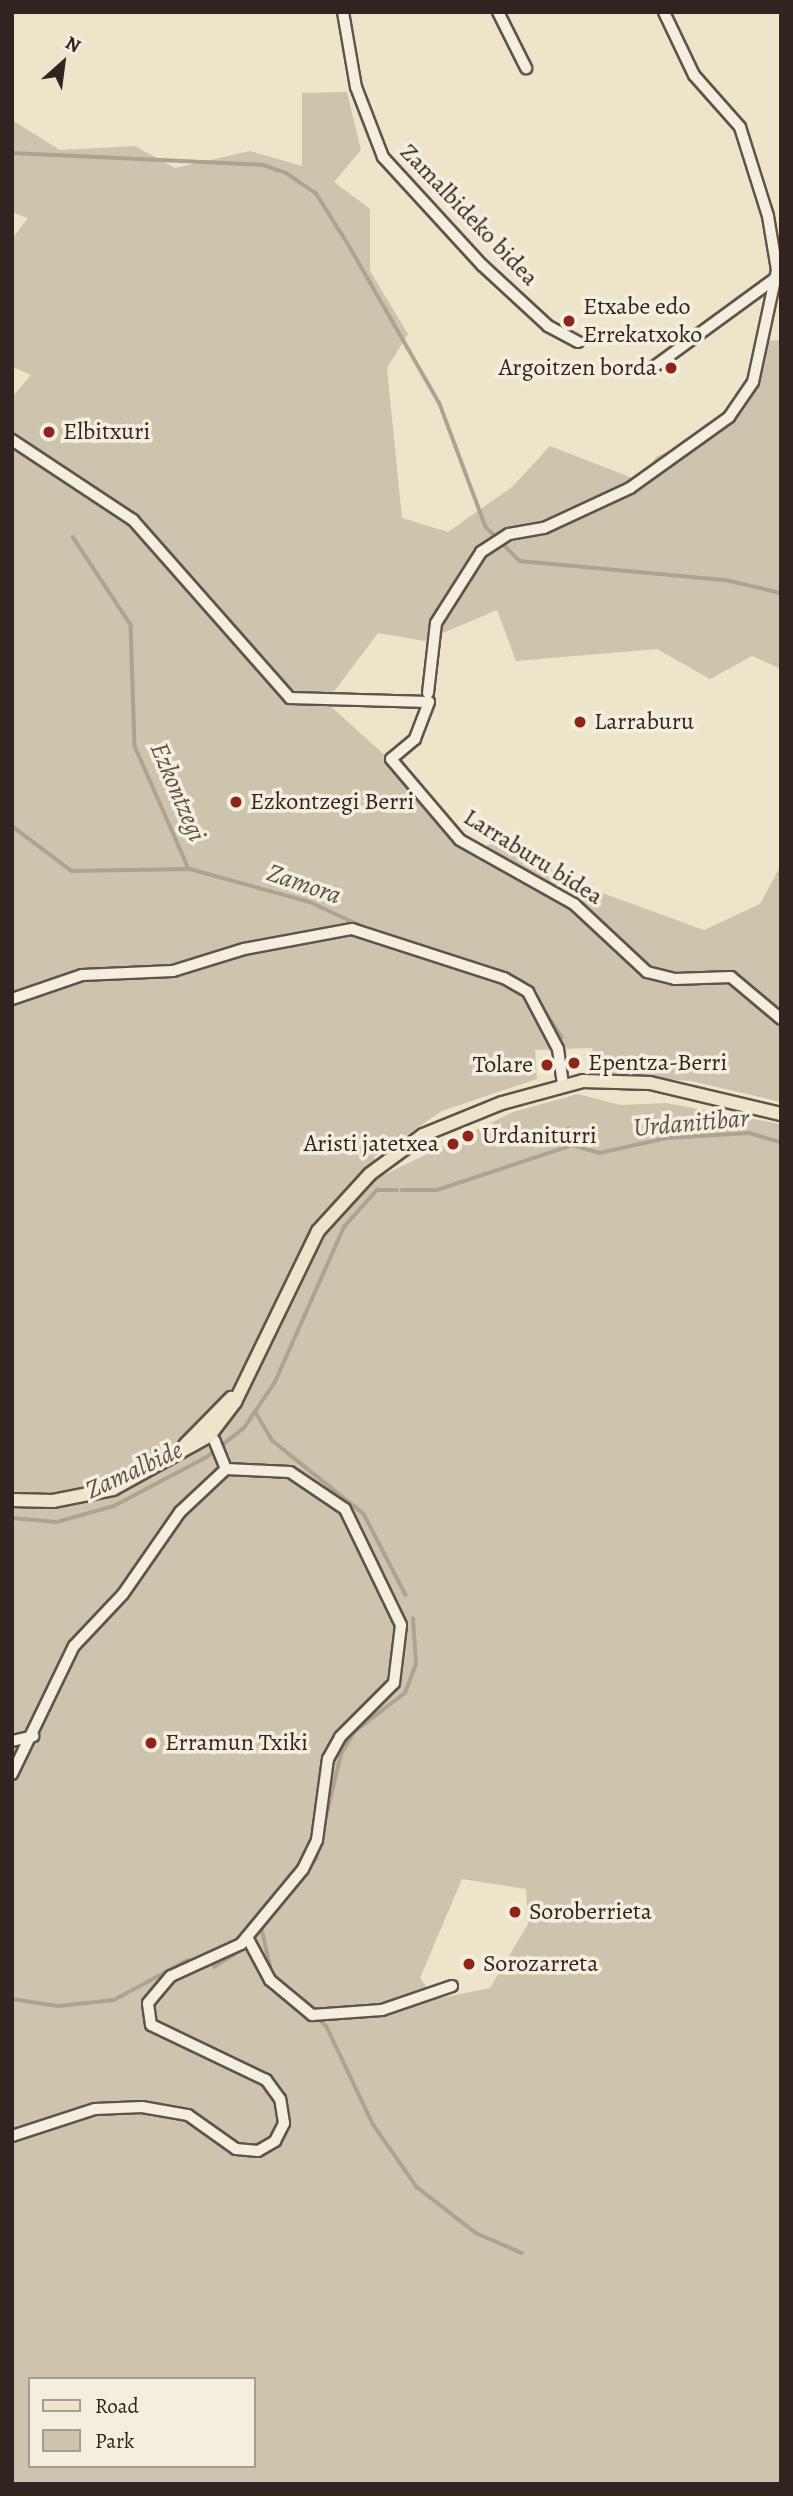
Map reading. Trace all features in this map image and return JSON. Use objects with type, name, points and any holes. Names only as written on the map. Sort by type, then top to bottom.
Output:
[{"type":"main road","points":[[12,1500],[91,1495],[213,1441],[304,1256],[337,1204],[423,1135],[563,1085],[614,1080],[696,1094],[781,1114]]},
{"type":"main road","points":[[154,1469],[192,1439],[239,1390]]},
{"type":"main road","points":[[213,1441],[229,1400]]},
{"type":"main road","points":[[192,1439],[213,1441]]},
{"type":"street","name":"Zamalbideko bidea","points":[[343,12],[356,87],[383,157],[482,265],[548,326],[578,342]]},
{"type":"street","points":[[498,12],[526,68]]},
{"type":"street","points":[[428,693],[432,632],[481,552],[509,534],[544,528],[617,496],[737,409],[753,382],[779,277],[768,216],[740,127],[694,75],[664,12]]},
{"type":"street","points":[[651,369],[779,277]]},
{"type":"street","name":"Larraburu bidea","points":[[12,440],[133,520],[290,698],[429,702],[415,739],[391,759],[460,840],[574,904],[647,972],[675,979],[731,977],[781,1019]]},
{"type":"street","points":[[12,999],[82,975],[173,971],[244,949],[352,929],[504,978],[528,992],[558,1049],[563,1085]]},
{"type":"street","points":[[213,1441],[224,1465]]},
{"type":"street","points":[[12,1774],[33,1737],[74,1646],[132,1583],[180,1512],[224,1465]]},
{"type":"street","points":[[12,2136],[94,2109],[142,2107],[188,2115],[236,2149],[258,2151],[275,2141],[284,2123],[280,2099],[266,2080],[147,2019],[148,2003],[160,1983],[247,1937],[303,1869],[317,1840],[328,1759],[340,1737],[394,1683],[403,1648],[396,1603],[345,1509],[290,1472],[224,1465]]},
{"type":"street","points":[[12,1741],[33,1737]]},
{"type":"street","points":[[247,1937],[270,1980],[313,2015],[382,2010],[452,1986]]},
{"type":"green space","points":[[347,92],[361,150],[334,182],[370,209],[370,271],[408,334],[387,368],[402,518],[448,532],[512,487],[550,446],[640,481],[656,457],[720,428],[757,385],[765,341],[781,340],[781,669],[752,656],[710,679],[657,649],[516,661],[497,610],[424,641],[378,633],[326,702],[390,760],[468,850],[501,842],[583,886],[704,930],[760,904],[781,865],[781,1102],[691,1081],[599,1075],[592,1048],[535,1050],[537,1079],[442,1111],[374,1157],[384,1175],[513,1112],[578,1094],[620,1105],[666,1103],[781,1124],[781,2484],[12,2484],[12,397],[31,375],[12,367],[12,239],[28,218],[12,212],[12,120],[60,150],[135,146],[175,168],[250,151],[302,166],[302,93]],"holes":[[[462,1879],[526,1889],[528,1924],[490,1988],[436,1999],[420,1978]]]},
{"type":"waterway","points":[[12,153],[263,165],[286,173],[316,193],[347,242],[440,404],[486,527],[520,561],[726,580],[781,593]]},
{"type":"waterway","name":"Ezkontzegi","points":[[73,537],[131,625],[135,746],[189,869]]},
{"type":"waterway","name":"Zamora","points":[[12,826],[72,871],[190,869],[310,902],[368,929],[502,973]]},
{"type":"waterway","name":"Zamora","points":[[532,992],[562,1037]]},
{"type":"waterway","points":[[569,1128],[573,1145]]},
{"type":"waterway","name":"Urdanitibar","points":[[402,1190],[437,1190],[573,1145],[599,1153],[667,1138],[749,1133],[781,1142]]},
{"type":"waterway","name":"Zamalbide","points":[[12,1518],[57,1522],[114,1506],[207,1457],[244,1428],[275,1382],[344,1227],[377,1190],[397,1190]]},
{"type":"waterway","points":[[256,1413],[273,1441],[364,1514],[406,1595]]},
{"type":"waterway","points":[[257,1934],[316,1859],[341,1754],[354,1732],[405,1693],[416,1664],[413,1619]]},
{"type":"waterway","points":[[262,1929],[272,1973]]},
{"type":"waterway","points":[[214,1967],[245,1948]]},
{"type":"waterway","points":[[12,1999],[59,2006],[114,2000],[188,1960]]},
{"type":"waterway","points":[[300,1999],[327,2027],[373,2124],[417,2187],[476,2233],[522,2253]]},
{"type":"place","name":"Etxabe edo Errekatxoko","points":[[569,321]]},
{"type":"place","name":"Argoitzen borda","points":[[671,368]]},
{"type":"place","name":"Elbitxuri","points":[[49,432]]},
{"type":"place","name":"Larraburu","points":[[580,722]]},
{"type":"place","name":"Ezkontzegi Berri","points":[[236,802]]},
{"type":"place","name":"Epentza-Berri","points":[[574,1063]]},
{"type":"place","name":"Tolare","points":[[547,1065]]},
{"type":"place","name":"Urdaniturri","points":[[468,1136]]},
{"type":"place","name":"Aristi jatetxea","points":[[453,1144]]},
{"type":"place","name":"Erramun Txiki","points":[[151,1743]]},
{"type":"place","name":"Soroberrieta","points":[[515,1912]]},
{"type":"place","name":"Sorozarreta","points":[[469,1964]]}]
